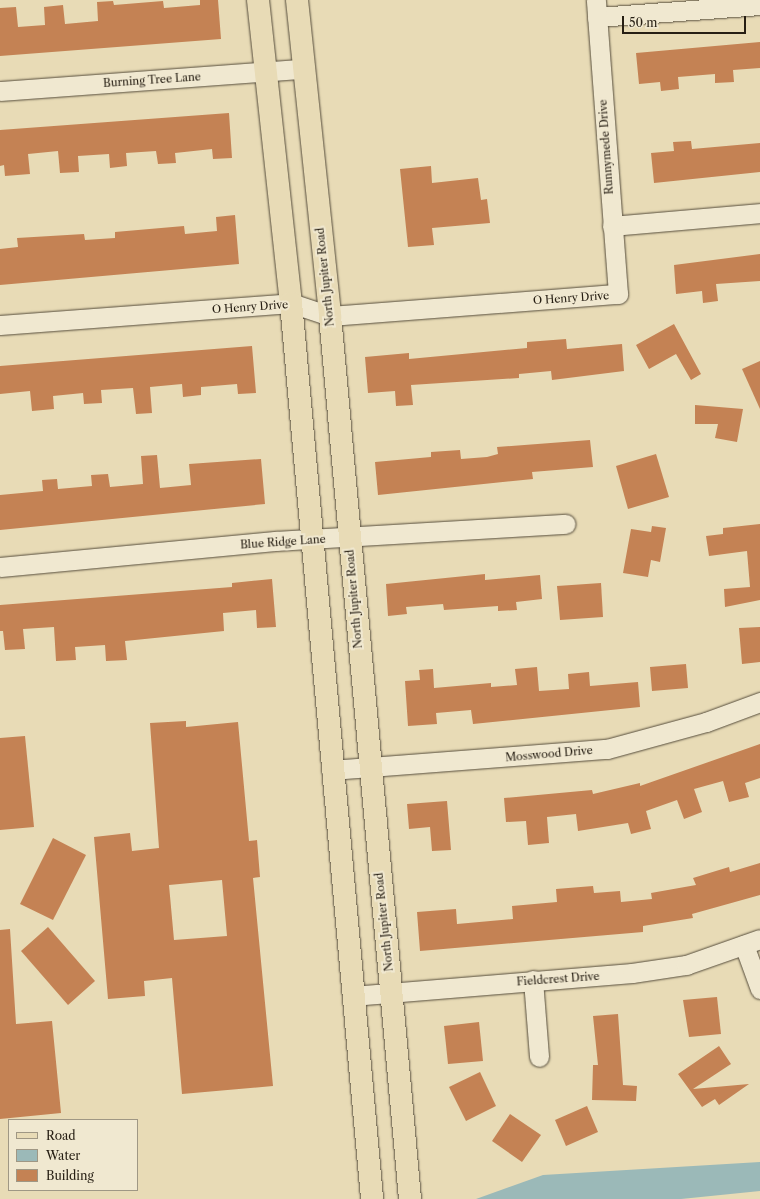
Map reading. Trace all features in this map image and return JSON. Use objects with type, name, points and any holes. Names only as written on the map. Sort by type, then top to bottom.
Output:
[{"type":"main road","points":[[258,0],[291,303],[331,770],[372,1199]]},
{"type":"main road","name":"North Jupiter Road","points":[[297,0],[330,316],[369,767],[392,992],[410,1199]]},
{"type":"street","points":[[596,9],[760,5]]},
{"type":"street","name":"Runnymede Drive","points":[[596,9],[618,294]]},
{"type":"street","name":"Burning Tree Lane","points":[[0,91],[303,69]]},
{"type":"street","points":[[612,226],[760,213]]},
{"type":"street","name":"O Henry Drive","points":[[0,325],[291,303],[330,316],[618,294]]},
{"type":"street","name":"Blue Ridge Lane","points":[[0,567],[312,539],[566,524]]},
{"type":"street","name":"Mosswood Drive","points":[[331,770],[607,749],[706,722],[760,702]]},
{"type":"street","points":[[752,942],[760,989]]},
{"type":"street","name":"Fieldcrest Drive","points":[[352,996],[632,973],[686,965],[752,942]]},
{"type":"street","points":[[533,980],[539,1057]]},
{"type":"water","points":[[760,1162],[760,1191],[681,1199],[476,1199],[543,1175]]},
{"type":"building","points":[[200,0],[218,0],[221,39],[0,56],[0,8],[16,7],[18,27],[45,25],[44,7],[63,5],[65,24],[98,21],[97,2],[113,1],[114,5],[163,1],[164,8],[200,5]]},
{"type":"building","points":[[760,42],[760,68],[733,70],[734,82],[715,83],[715,74],[678,77],[679,89],[661,91],[660,82],[639,84],[636,53]]},
{"type":"building","points":[[229,113],[232,158],[213,159],[212,149],[175,153],[176,163],[158,164],[156,151],[126,153],[127,166],[110,168],[109,154],[78,156],[79,172],[60,173],[58,151],[28,154],[30,174],[5,176],[4,165],[0,166],[0,130]]},
{"type":"building","points":[[691,141],[692,149],[760,143],[760,172],[654,183],[651,153],[674,151],[673,142]]},
{"type":"building","points":[[431,166],[432,183],[478,178],[481,200],[487,199],[490,223],[432,228],[434,245],[408,247],[400,169]]},
{"type":"building","points":[[235,215],[239,264],[0,285],[0,249],[18,247],[17,238],[84,234],[85,240],[115,238],[115,232],[184,226],[185,234],[217,231],[216,217]]},
{"type":"building","points":[[760,254],[760,281],[716,284],[718,301],[703,303],[702,291],[676,294],[674,265]]},
{"type":"building","points":[[674,324],[701,374],[691,380],[676,354],[649,369],[636,345]]},
{"type":"building","points":[[566,339],[567,349],[622,344],[624,371],[552,380],[551,371],[519,374],[519,378],[411,385],[413,405],[396,406],[395,391],[368,393],[365,357],[409,353],[409,359],[527,348],[527,342]]},
{"type":"building","points":[[252,346],[256,393],[238,394],[237,384],[201,387],[201,395],[183,397],[182,384],[150,387],[152,413],[136,414],[133,388],[101,390],[102,403],[84,404],[83,393],[53,396],[54,409],[32,411],[30,391],[0,394],[0,366]]},
{"type":"building","points":[[760,361],[760,409],[742,369]]},
{"type":"building","points":[[695,405],[743,409],[737,442],[715,438],[718,424],[695,424]]},
{"type":"building","points":[[590,440],[593,467],[532,472],[533,479],[378,495],[375,462],[431,457],[431,452],[460,450],[461,459],[487,457],[498,454],[497,447]]},
{"type":"building","points":[[656,454],[669,497],[628,509],[616,466]]},
{"type":"building","points":[[157,455],[160,488],[191,485],[189,464],[261,459],[265,504],[0,530],[0,495],[43,491],[42,480],[57,479],[58,489],[92,486],[91,475],[108,474],[110,487],[143,484],[141,456]]},
{"type":"building","points":[[760,524],[760,600],[725,607],[724,589],[750,587],[747,551],[709,556],[706,536],[723,534],[723,528]]},
{"type":"building","points":[[652,526],[666,528],[660,562],[651,560],[648,577],[623,573],[631,529],[651,532]]},
{"type":"building","points":[[485,574],[485,580],[540,575],[542,599],[516,602],[517,610],[498,611],[498,606],[444,610],[443,604],[406,607],[407,614],[388,616],[386,584]]},
{"type":"building","points":[[272,579],[276,627],[257,628],[256,610],[223,613],[224,631],[125,641],[127,660],[106,661],[105,645],[75,647],[76,660],[56,661],[54,627],[23,629],[25,649],[5,650],[3,631],[0,631],[0,605],[232,587],[232,583]]},
{"type":"building","points":[[601,583],[603,617],[560,620],[557,586]]},
{"type":"building","points":[[760,627],[760,662],[742,664],[739,628]]},
{"type":"building","points":[[686,664],[688,688],[652,691],[650,667]]},
{"type":"building","points":[[537,667],[539,691],[569,689],[568,674],[589,672],[590,686],[638,682],[640,707],[473,724],[471,710],[436,713],[437,724],[408,726],[405,681],[420,680],[419,670],[433,669],[434,688],[491,683],[491,687],[517,685],[515,669]]},
{"type":"building","points":[[186,721],[186,727],[238,722],[249,841],[257,840],[260,877],[253,878],[273,1086],[182,1094],[172,978],[144,981],[145,996],[108,999],[94,837],[130,833],[132,851],[159,848],[150,723]],"holes":[[[222,880],[227,936],[174,940],[169,885]]]},
{"type":"building","points":[[25,736],[34,827],[0,830],[0,738]]},
{"type":"building","points":[[760,744],[760,778],[745,783],[749,797],[729,802],[723,781],[694,789],[702,812],[684,819],[677,800],[646,811],[651,829],[631,834],[628,823],[578,831],[576,814],[547,817],[549,843],[528,845],[526,821],[506,822],[504,798],[592,790],[593,794],[640,783],[640,786]]},
{"type":"building","points":[[447,801],[451,850],[432,851],[430,827],[409,829],[407,804]]},
{"type":"building","points":[[53,838],[86,855],[53,920],[20,904]]},
{"type":"building","points":[[760,863],[760,895],[692,914],[693,918],[643,926],[643,932],[420,951],[417,912],[456,909],[457,924],[513,919],[512,906],[557,902],[556,889],[593,886],[594,893],[620,891],[621,902],[652,899],[651,893],[696,885],[693,878],[729,867],[730,872]]},
{"type":"building","points":[[48,927],[95,981],[68,1005],[21,951]]},
{"type":"building","points":[[10,929],[16,1024],[52,1021],[61,1113],[0,1119],[0,930]]},
{"type":"building","points":[[717,997],[721,1034],[689,1037],[683,1000]]},
{"type":"building","points":[[618,1014],[623,1085],[637,1086],[636,1101],[592,1100],[593,1065],[598,1065],[593,1016]]},
{"type":"building","points":[[479,1022],[483,1061],[448,1064],[444,1026]]},
{"type":"building","points":[[719,1046],[731,1064],[693,1089],[749,1084],[719,1105],[715,1099],[702,1107],[678,1074]]},
{"type":"building","points":[[480,1072],[496,1106],[466,1121],[449,1087]]},
{"type":"building","points":[[587,1106],[598,1132],[566,1146],[555,1120]]},
{"type":"building","points":[[510,1114],[541,1135],[522,1162],[492,1141]]}]
